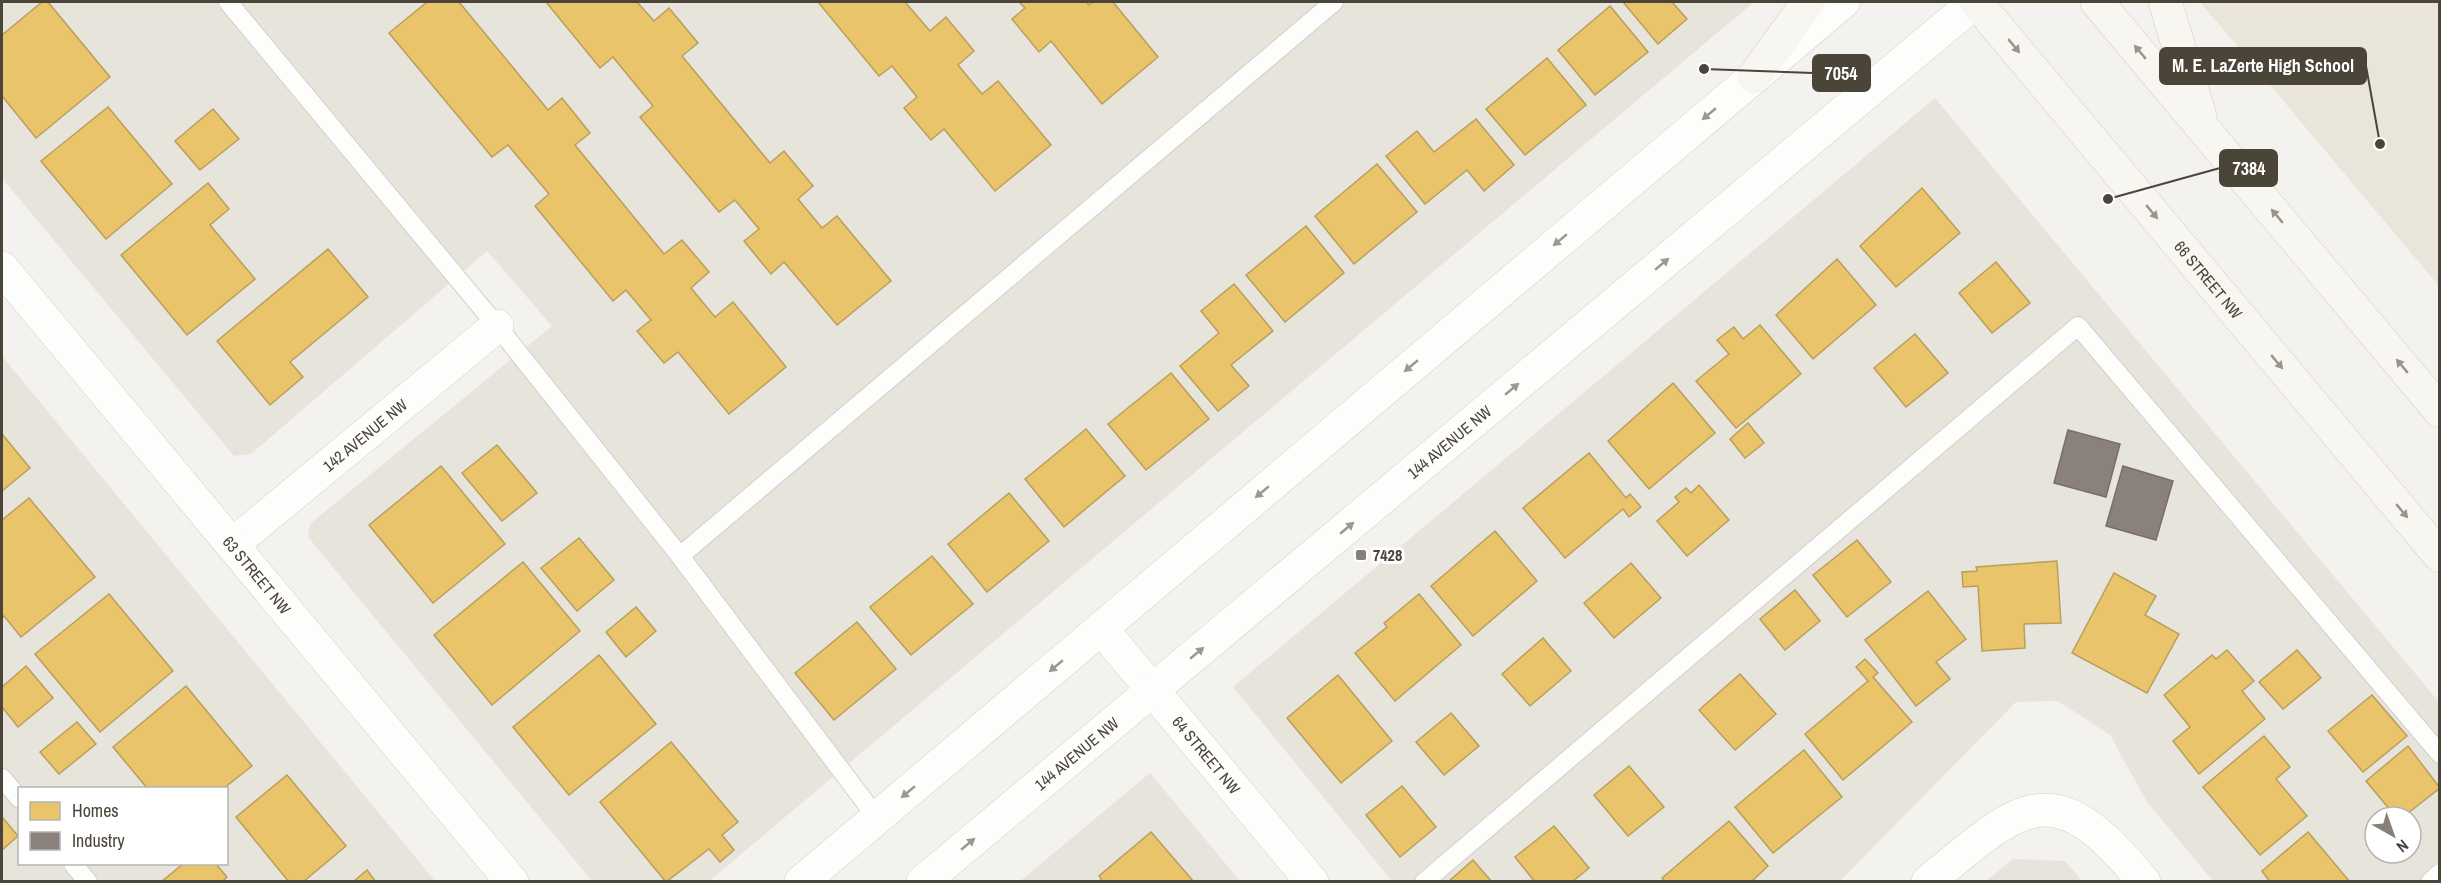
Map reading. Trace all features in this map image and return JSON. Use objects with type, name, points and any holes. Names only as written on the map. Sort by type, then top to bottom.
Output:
[{"type":"main road","points":[[1754,77],[1808,2]]},
{"type":"main road","name":"66 STREET NW","points":[[1975,2],[2439,556]]},
{"type":"main road","points":[[2097,2],[2439,411]]},
{"type":"main road","points":[[2165,2],[2204,129]]},
{"type":"street","points":[[801,882],[1843,2]]},
{"type":"street","name":"144 AVENUE NW","points":[[923,882],[1975,2]]},
{"type":"street","name":"63 STREET NW","points":[[2,268],[512,882]]},
{"type":"street","name":"142 AVENUE NW","points":[[233,544],[496,326]]},
{"type":"street","name":"64 STREET NW","points":[[1101,628],[1312,882]]},
{"type":"street","points":[[1928,882],[1987,832],[2037,809],[2060,809],[2081,819],[2102,835],[2144,882]]},
{"type":"lane","points":[[228,2],[496,326],[680,556],[877,818]]},
{"type":"lane","points":[[680,556],[1334,2]]},
{"type":"lane","points":[[1424,882],[2078,326],[2439,754]]},
{"type":"lane","points":[[2,778],[18,797]]},
{"type":"lane","points":[[74,865],[88,882]]},
{"type":"lane","points":[[2430,882],[2439,873]]},
{"type":"shaded area","points":[[2,2],[1754,2],[708,882],[592,881],[308,537],[310,524],[552,326],[487,251],[251,454],[234,456],[2,178]]},
{"type":"shaded area","points":[[2200,2],[2439,2],[2439,286]]},
{"type":"shaded area","points":[[1935,98],[2439,702],[2439,881],[2213,881],[2147,802],[2110,735],[2058,701],[2016,702],[1840,881],[1392,881],[1233,687]]},
{"type":"shaded area","points":[[2,356],[435,881],[2,881]]},
{"type":"shaded area","points":[[1150,773],[1240,881],[1019,882]]},
{"type":"shaded area","points":[[2013,859],[2065,861],[2082,881],[1986,881]]},
{"type":"building: Homes","points":[[42,2],[48,2],[110,77],[36,138],[2,96],[2,35]]},
{"type":"building: Homes","points":[[427,2],[459,2],[548,110],[562,98],[590,133],[575,145],[664,254],[682,240],[709,272],[691,288],[715,317],[733,302],[786,367],[729,414],[678,352],[664,363],[637,331],[651,320],[626,290],[613,301],[535,206],[549,194],[508,145],[492,157],[389,33]]},
{"type":"building: Homes","points":[[546,2],[637,2],[654,21],[669,8],[698,43],[682,56],[770,163],[784,151],[813,186],[798,199],[822,228],[837,216],[891,281],[837,325],[784,262],[771,274],[744,241],[759,229],[735,200],[719,212],[640,117],[653,106],[613,57],[600,68]]},
{"type":"building: Homes","points":[[818,2],[905,2],[930,31],[946,17],[974,51],[958,65],[982,94],[998,81],[1051,145],[995,191],[944,129],[931,140],[904,108],[917,97],[892,66],[879,76]]},
{"type":"building: Homes","points":[[1019,2],[1086,2],[1089,5],[1093,2],[1113,2],[1158,57],[1102,104],[1051,41],[1039,52],[1012,19],[1025,8]]},
{"type":"building: Homes","points":[[1623,2],[1672,2],[1687,19],[1658,44]]},
{"type":"building: Homes","points":[[1610,6],[1648,52],[1595,95],[1558,50]]},
{"type":"building: Homes","points":[[1547,58],[1586,105],[1525,155],[1486,109]]},
{"type":"building: Homes","points":[[108,107],[172,184],[106,239],[41,161]]},
{"type":"building: Homes","points":[[213,109],[239,139],[200,170],[175,141]]},
{"type":"building: Homes","points":[[1476,119],[1514,165],[1484,191],[1467,170],[1425,204],[1386,156],[1417,131],[1434,152]]},
{"type":"building: Homes","points":[[1377,164],[1417,212],[1354,264],[1315,216]]},
{"type":"building: Homes","points":[[208,183],[229,209],[210,225],[255,279],[187,335],[121,255]]},
{"type":"building: Homes","points":[[1922,188],[1960,233],[1896,287],[1860,246]]},
{"type":"building: Homes","points":[[1306,226],[1344,273],[1285,322],[1246,275]]},
{"type":"building: Homes","points":[[328,249],[368,297],[290,362],[303,377],[270,405],[217,341]]},
{"type":"building: Homes","points":[[1837,259],[1876,305],[1813,359],[1776,315]]},
{"type":"building: Homes","points":[[1996,262],[2030,303],[1992,333],[1959,293]]},
{"type":"building: Homes","points":[[1234,284],[1273,331],[1231,365],[1249,386],[1218,411],[1180,366],[1219,333],[1201,311]]},
{"type":"building: Homes","points":[[1760,325],[1801,374],[1736,428],[1696,381],[1729,354],[1717,340],[1734,327],[1743,339]]},
{"type":"building: Homes","points":[[1915,334],[1948,373],[1906,407],[1874,368]]},
{"type":"building: Homes","points":[[1171,373],[1209,419],[1146,470],[1108,424]]},
{"type":"building: Homes","points":[[1673,383],[1715,433],[1649,489],[1608,441]]},
{"type":"building: Homes","points":[[1748,423],[1764,443],[1745,458],[1730,439]]},
{"type":"building: Homes","points":[[1086,429],[1125,476],[1064,527],[1025,479]]},
{"type":"building: Homes","points":[[2,434],[30,468],[2,491]]},
{"type":"building: Homes","points":[[497,445],[537,493],[502,521],[462,473]]},
{"type":"building: Homes","points":[[1589,453],[1626,498],[1630,494],[1641,507],[1629,517],[1623,509],[1565,558],[1523,508]]},
{"type":"building: Homes","points":[[441,466],[505,544],[433,603],[369,525]]},
{"type":"building: Homes","points":[[1699,485],[1729,520],[1687,556],[1657,521],[1679,502],[1675,497],[1686,488],[1691,493]]},
{"type":"building: Homes","points":[[1009,493],[1049,541],[987,592],[948,544]]},
{"type":"building: Homes","points":[[29,498],[95,577],[21,637],[4,616],[2,619],[2,520]]},
{"type":"building: Homes","points":[[1495,531],[1537,581],[1473,636],[1431,586]]},
{"type":"building: Homes","points":[[579,538],[614,580],[577,611],[541,568]]},
{"type":"building: Homes","points":[[1857,540],[1891,582],[1847,617],[1813,575]]},
{"type":"building: Homes","points":[[932,556],[973,604],[911,655],[870,607]]},
{"type":"building: Homes","points":[[2057,561],[2061,623],[2024,624],[2025,648],[1982,651],[1978,586],[1963,587],[1962,572],[1977,571],[1976,567]]},
{"type":"building: Homes","points":[[523,562],[580,631],[492,705],[434,635]]},
{"type":"building: Homes","points":[[1631,563],[1661,598],[1614,638],[1584,603]]},
{"type":"building: Homes","points":[[2114,573],[2156,596],[2145,615],[2179,634],[2147,693],[2072,653]]},
{"type":"building: Homes","points":[[1795,590],[1820,621],[1785,650],[1760,619]]},
{"type":"building: Homes","points":[[1928,591],[1966,639],[1936,662],[1950,679],[1916,706],[1865,640]]},
{"type":"building: Homes","points":[[109,594],[173,671],[100,732],[35,654]]},
{"type":"building: Homes","points":[[1419,594],[1461,645],[1395,701],[1355,653],[1387,627],[1384,623]]},
{"type":"building: Homes","points":[[636,607],[656,631],[626,657],[606,632]]},
{"type":"building: Homes","points":[[857,622],[896,669],[834,720],[795,673]]},
{"type":"building: Homes","points":[[1543,638],[1571,671],[1530,706],[1502,674]]},
{"type":"building: Homes","points":[[2227,650],[2254,681],[2242,691],[2265,719],[2199,774],[2173,741],[2190,727],[2164,695],[2212,655],[2216,659]]},
{"type":"building: Homes","points":[[2297,650],[2321,678],[2283,709],[2259,682]]},
{"type":"building: Homes","points":[[599,655],[656,724],[569,795],[513,727]]},
{"type":"building: Homes","points":[[1865,659],[1878,673],[1873,677],[1912,722],[1843,780],[1805,734],[1868,681],[1856,667]]},
{"type":"building: Homes","points":[[26,666],[53,698],[18,727],[2,707],[2,687]]},
{"type":"building: Homes","points":[[1740,674],[1776,714],[1735,750],[1699,710]]},
{"type":"building: Homes","points":[[1338,675],[1392,741],[1341,783],[1287,718]]},
{"type":"building: Homes","points":[[186,686],[252,766],[225,787],[146,787],[113,747]]},
{"type":"building: Homes","points":[[2372,695],[2407,736],[2363,772],[2328,731]]},
{"type":"building: Homes","points":[[1451,713],[1479,746],[1444,775],[1416,742]]},
{"type":"building: Homes","points":[[77,722],[96,744],[59,774],[40,752]]},
{"type":"building: Homes","points":[[2264,736],[2290,767],[2276,779],[2307,816],[2260,855],[2203,787]]},
{"type":"building: Homes","points":[[671,742],[738,822],[722,835],[734,850],[720,862],[709,849],[666,882],[600,802]]},
{"type":"building: Homes","points":[[2408,746],[2440,788],[2418,805],[2386,805],[2366,781]]},
{"type":"building: Homes","points":[[1804,750],[1842,797],[1773,853],[1735,807]]},
{"type":"building: Homes","points":[[1629,766],[1664,807],[1628,836],[1594,795]]},
{"type":"building: Homes","points":[[287,775],[346,846],[303,882],[289,882],[236,817]]},
{"type":"building: Homes","points":[[1402,786],[1436,827],[1400,857],[1366,815]]},
{"type":"building: Homes","points":[[2,817],[18,836],[2,850]]},
{"type":"building: Homes","points":[[1729,821],[1768,866],[1751,882],[1665,882],[1662,878]]},
{"type":"building: Homes","points":[[1554,826],[1589,868],[1572,882],[1535,882],[1515,857]]},
{"type":"building: Homes","points":[[1151,832],[1194,882],[1103,882],[1099,876]]},
{"type":"building: Homes","points":[[2308,832],[2350,882],[2270,882],[2262,871]]},
{"type":"building: Homes","points":[[1473,860],[1492,882],[1448,882]]},
{"type":"building: Homes","points":[[182,865],[217,865],[227,877],[222,882],[161,882]]},
{"type":"building: Homes","points":[[367,870],[376,882],[353,882]]},
{"type":"building: Industry","points":[[2068,430],[2120,444],[2106,497],[2054,483]]},
{"type":"building: Industry","points":[[2123,466],[2173,481],[2156,540],[2106,526]]},
{"type":"place","name":"7054","points":[[1704,69]]},
{"type":"place","name":"M. E. LaZerte High School","points":[[2380,144]]},
{"type":"place","name":"7384","points":[[2108,199]]},
{"type":"place","name":"7428","points":[[1361,555]]}]
